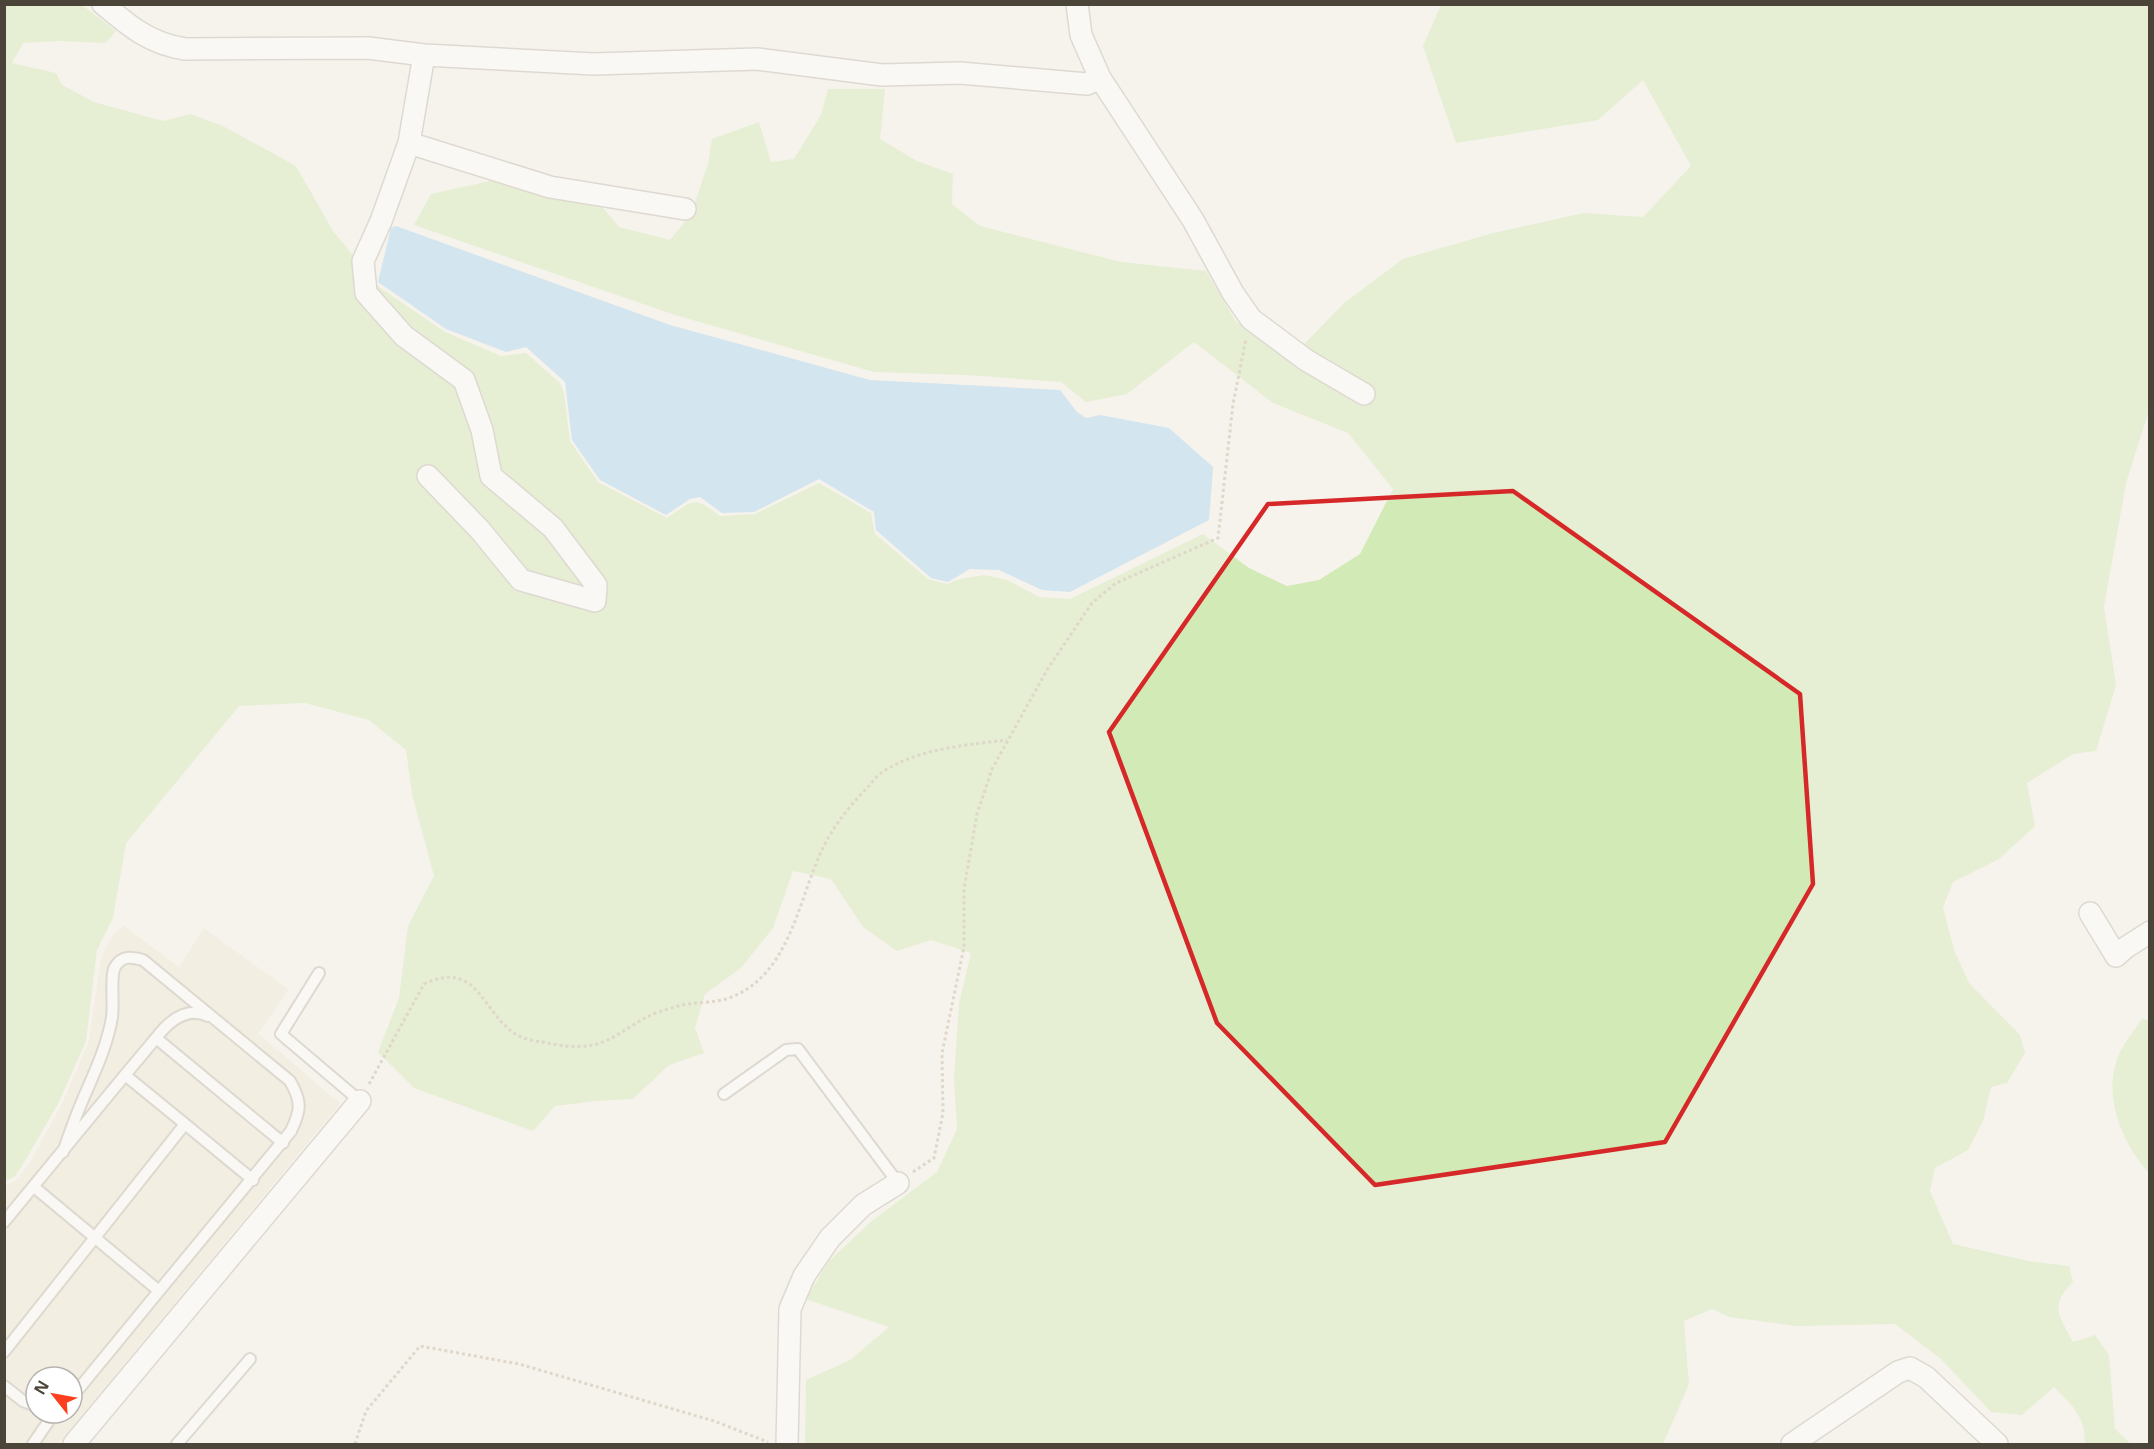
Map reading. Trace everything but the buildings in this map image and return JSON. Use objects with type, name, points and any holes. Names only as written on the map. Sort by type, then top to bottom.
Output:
[{"type":"street","points":[[102,4],[138,33],[167,46],[185,49],[368,48],[424,55],[593,64],[757,59],[882,75],[960,73],[1087,84],[1100,78]]},
{"type":"street","points":[[1077,4],[1081,35],[1100,78],[1193,220],[1233,293],[1251,320],[1306,360],[1364,394]]},
{"type":"street","points":[[424,55],[409,143],[381,221],[363,261],[366,293],[404,336],[464,380],[482,430],[491,476],[553,528],[596,585],[595,601],[521,580],[480,530],[428,476]]},
{"type":"street","points":[[409,143],[550,187],[685,209]]},
{"type":"street","points":[[2090,913],[2116,956],[2150,932]]},
{"type":"street","points":[[74,1444],[360,1101]]},
{"type":"street","points":[[787,1444],[790,1309],[804,1276],[830,1238],[863,1204],[898,1183]]},
{"type":"street","points":[[1792,1444],[1898,1372],[1910,1368],[1926,1377],[1997,1444]]},
{"type":"lane","points":[[63,1152],[104,1048],[112,1018],[113,972],[123,958],[132,957],[143,960],[290,1081],[300,1103],[299,1115],[283,1143],[84,1382]]},
{"type":"lane","points":[[319,973],[281,1034],[360,1101]]},
{"type":"lane","points":[[4,1222],[166,1025],[190,1012],[200,1012],[213,1018]]},
{"type":"lane","points":[[156,1038],[283,1143]]},
{"type":"lane","points":[[724,1094],[786,1050],[798,1049],[898,1183]]},
{"type":"lane","points":[[125,1075],[252,1180]]},
{"type":"lane","points":[[4,1352],[185,1124]]},
{"type":"lane","points":[[34,1187],[159,1291]]},
{"type":"lane","points":[[177,1444],[250,1359]]},
{"type":"lane","points":[[4,1386],[24,1401]]},
{"type":"lane","points":[[33,1444],[46,1425]]},
{"type":"path","points":[[898,1183],[934,1158],[943,1113],[942,1053],[964,947],[964,889],[977,814],[992,769],[1047,670],[1092,603],[1116,583],[1218,538],[1233,404],[1251,320]]},
{"type":"path","points":[[360,1101],[424,984],[444,977],[459,978],[474,987],[507,1028],[522,1037],[558,1046],[592,1045],[609,1039],[647,1016],[678,1006],[729,998],[749,987],[771,968],[783,946],[824,846],[841,816],[883,771],[926,753],[958,745],[1007,740]]},
{"type":"path","points":[[355,1444],[366,1411],[420,1346],[519,1364],[714,1421],[775,1444]]},
{"type":"highlighted area","points":[[1513,491],[1800,694],[1813,884],[1665,1142],[1375,1185],[1217,1023],[1109,732],[1268,504]]},
{"type":"shaded area","points":[[124,926],[179,967],[204,928],[289,990],[258,1033],[340,1104],[84,1413],[84,1365],[24,1365],[24,1425],[74,1425],[58,1444],[5,1444],[4,1187],[19,1178],[30,1162],[62,1104],[89,1041],[101,958],[113,935]]},
{"type":"green space","points":[[14,4],[82,5],[116,31],[106,43],[60,41],[23,43],[12,63],[56,73],[62,85],[94,102],[163,121],[190,114],[221,125],[296,166],[333,231],[379,287],[445,332],[501,356],[526,353],[560,383],[564,393],[570,441],[598,482],[667,518],[694,502],[704,505],[720,516],[755,514],[819,483],[871,513],[875,534],[928,579],[947,584],[984,575],[1007,580],[1039,597],[1070,599],[1203,534],[1249,568],[1287,586],[1319,580],[1360,554],[1393,489],[1348,433],[1273,403],[1194,342],[1127,394],[1086,402],[1061,382],[966,375],[874,372],[675,315],[414,225],[431,194],[499,179],[551,198],[603,208],[619,227],[670,240],[691,214],[708,164],[712,139],[759,122],[771,162],[794,159],[821,115],[828,89],[885,89],[880,139],[917,161],[953,174],[952,204],[980,226],[1121,262],[1206,271],[1235,320],[1288,361],[1344,303],[1403,259],[1493,233],[1584,213],[1643,217],[1691,166],[1643,80],[1598,120],[1456,143],[1423,46],[1441,5],[2149,5],[2150,407],[2126,483],[2104,607],[2116,685],[2096,751],[2073,754],[2027,783],[2035,826],[1999,859],[1953,882],[1943,907],[1954,950],[1969,983],[2020,1035],[2025,1053],[2007,1083],[1991,1087],[1983,1121],[1968,1150],[1935,1168],[1930,1191],[1953,1244],[2029,1261],[2069,1266],[2073,1282],[2061,1297],[2059,1311],[2061,1318],[2073,1342],[2095,1335],[2109,1355],[2115,1429],[2131,1444],[2085,1444],[2083,1426],[2077,1412],[2054,1387],[2022,1415],[1991,1412],[1941,1359],[1895,1324],[1796,1326],[1729,1317],[1712,1309],[1684,1321],[1689,1384],[1663,1444],[805,1444],[806,1380],[850,1360],[889,1327],[806,1299],[829,1261],[872,1221],[937,1172],[957,1129],[954,1078],[959,1004],[971,953],[931,940],[897,951],[863,927],[831,879],[793,871],[773,928],[741,968],[705,994],[695,1028],[704,1053],[669,1065],[633,1099],[555,1106],[533,1131],[414,1088],[378,1052],[399,998],[408,926],[434,876],[412,794],[406,750],[369,720],[305,703],[239,706],[126,843],[113,918],[97,950],[86,1041],[59,1102],[22,1166],[14,1177],[5,1181],[4,6]]},
{"type":"green space","points":[[2142,1019],[2149,1020],[2149,1173],[2130,1147],[2122,1131],[2113,1099],[2115,1066],[2123,1046]]},
{"type":"water","points":[[396,226],[670,325],[870,380],[1060,390],[1077,412],[1086,418],[1100,415],[1169,428],[1213,467],[1209,520],[1070,592],[1042,590],[999,570],[970,569],[948,582],[931,578],[876,530],[874,512],[819,479],[754,512],[722,513],[700,497],[690,499],[666,515],[600,480],[572,440],[565,382],[526,347],[506,352],[446,329],[378,282],[391,228]]}]
